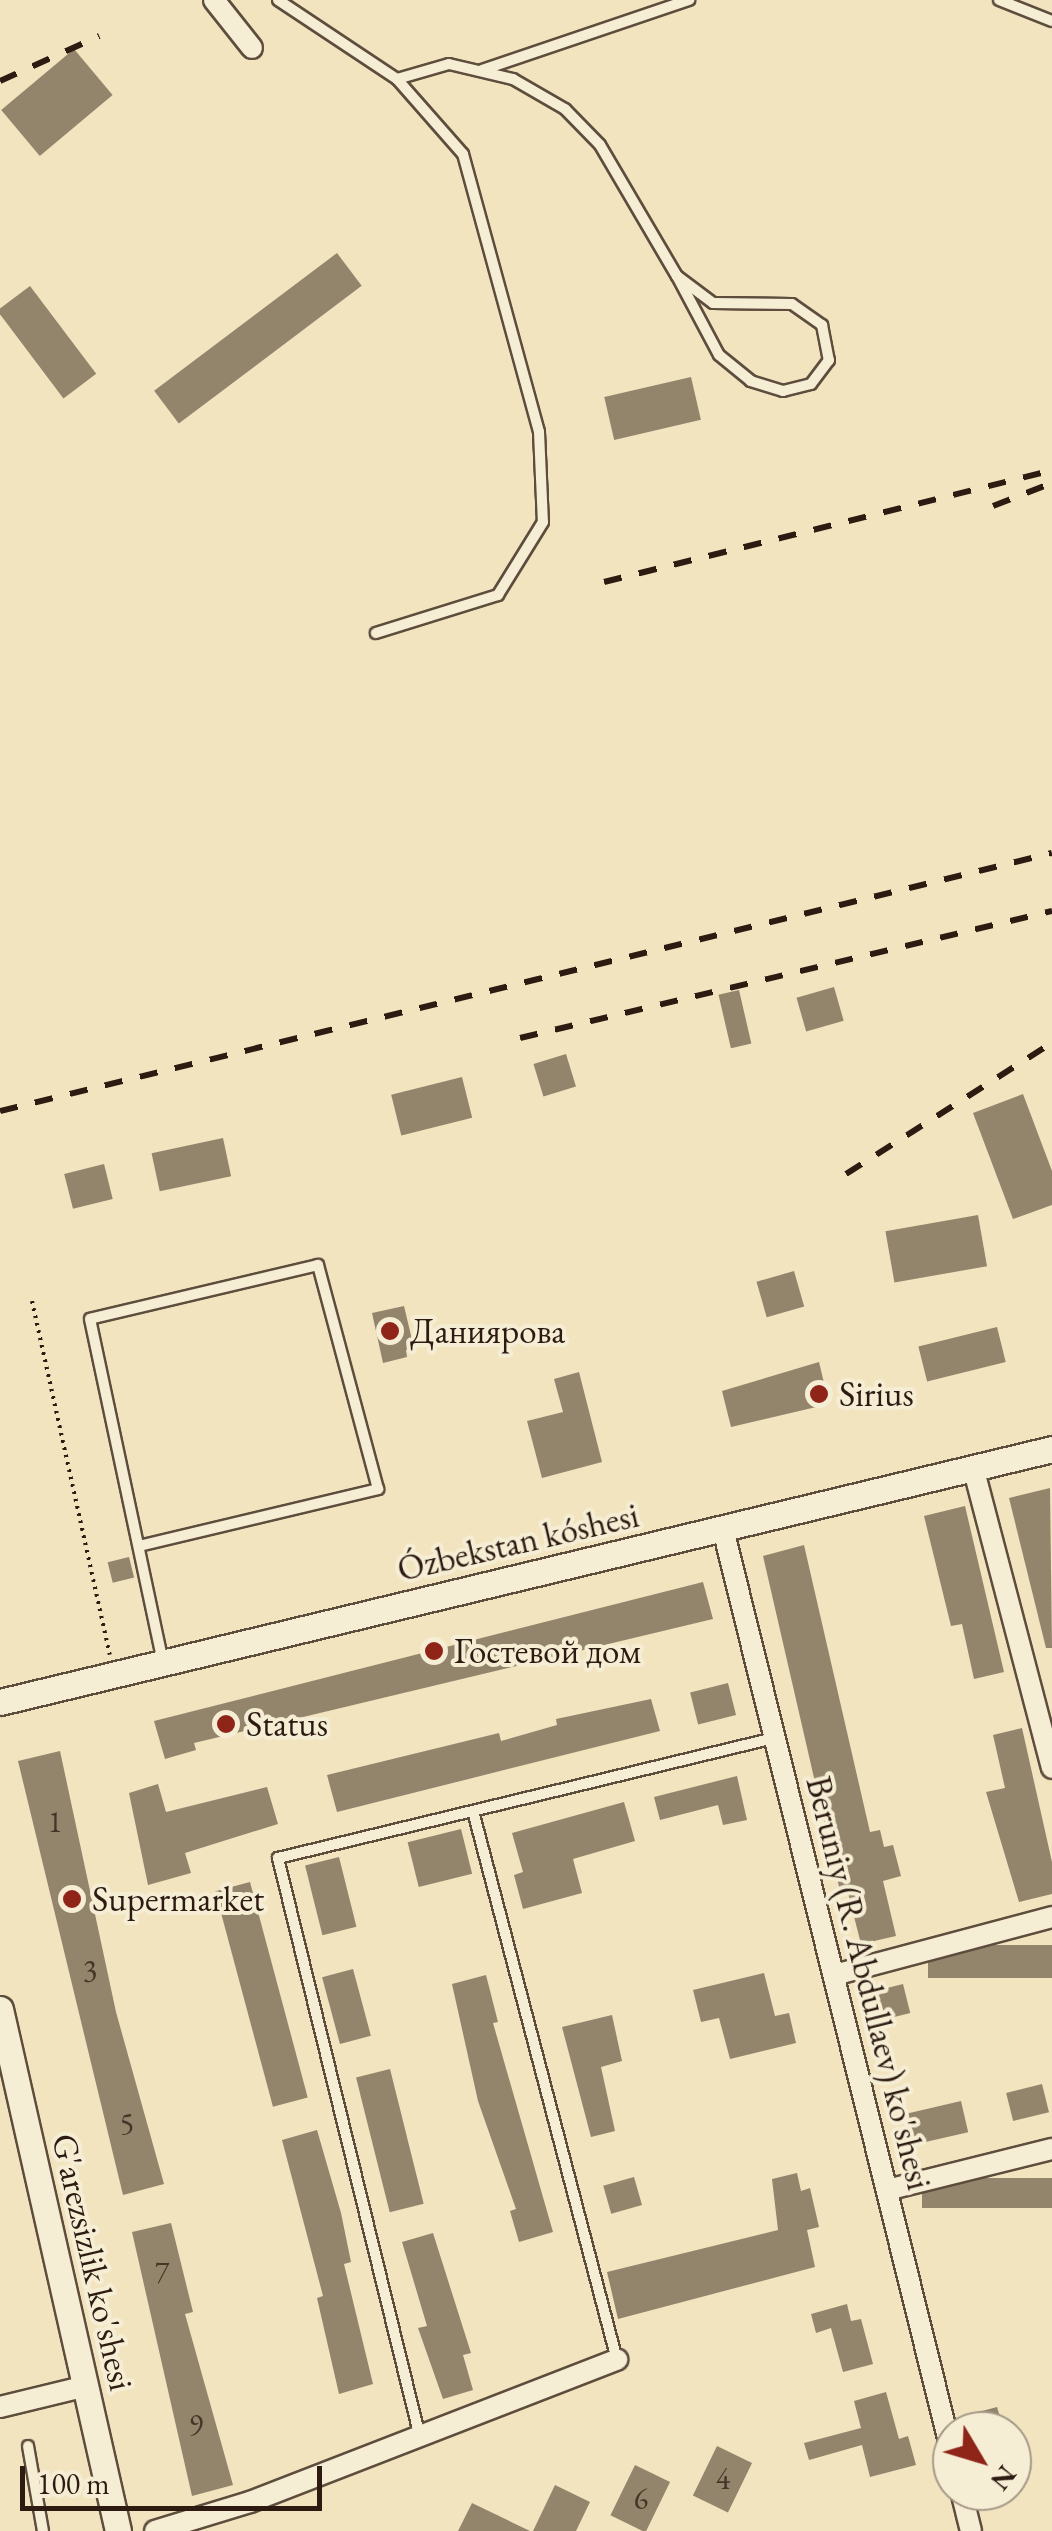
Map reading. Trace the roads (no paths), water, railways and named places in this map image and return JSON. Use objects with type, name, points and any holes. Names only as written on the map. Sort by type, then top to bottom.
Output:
[{"type":"street","points":[[214,0],[252,48]]},
{"type":"street","name":"Ózbekstan kóshesi","points":[[0,1702],[1052,1449]]},
{"type":"street","points":[[973,1468],[1052,1768]]},
{"type":"street","name":"Beruniy (R. Abdullaev) ko'shesi","points":[[723,1528],[941,2411]]},
{"type":"street","points":[[834,1975],[1052,1917]]},
{"type":"street","name":"G'arezsizlik ko'shesi","points":[[0,2009],[8,2078],[86,2386],[118,2531]]},
{"type":"street","points":[[887,2190],[1052,2149]]},
{"type":"street","points":[[155,2531],[250,2502],[419,2433],[617,2360]]},
{"type":"street","points":[[0,2407],[86,2386]]},
{"type":"lane","points":[[278,0],[397,79],[463,154],[539,432],[544,522],[498,595],[376,633]]},
{"type":"lane","points":[[478,71],[689,0]]},
{"type":"lane","points":[[998,0],[1052,22]]},
{"type":"lane","points":[[397,79],[449,64],[512,79],[565,109],[600,145],[719,355],[751,380],[782,391],[811,384],[828,360],[822,325],[792,304],[713,303],[676,276]]},
{"type":"lane","points":[[139,1546],[378,1489],[318,1264],[90,1319],[164,1663]]},
{"type":"lane","points":[[419,2433],[278,1858],[775,1738]]},
{"type":"lane","points":[[473,1811],[617,2360]]},
{"type":"lane","points":[[28,2446],[43,2531]]},
{"type":"railway","points":[[0,81],[99,36]]},
{"type":"railway","points":[[604,582],[1052,470]]},
{"type":"railway","points":[[993,506],[1052,483]]},
{"type":"railway","points":[[0,1111],[1052,853]]},
{"type":"railway","points":[[520,1038],[1052,911]]},
{"type":"railway","points":[[846,1174],[1052,1043]]},
{"type":"place","name":"Даниярова","points":[[390,1331]]},
{"type":"place","name":"Sirius","points":[[819,1394]]},
{"type":"place","name":"Гостевой дом","points":[[434,1651]]},
{"type":"place","name":"Status","points":[[226,1724]]},
{"type":"place","name":"Supermarket","points":[[72,1899]]}]
